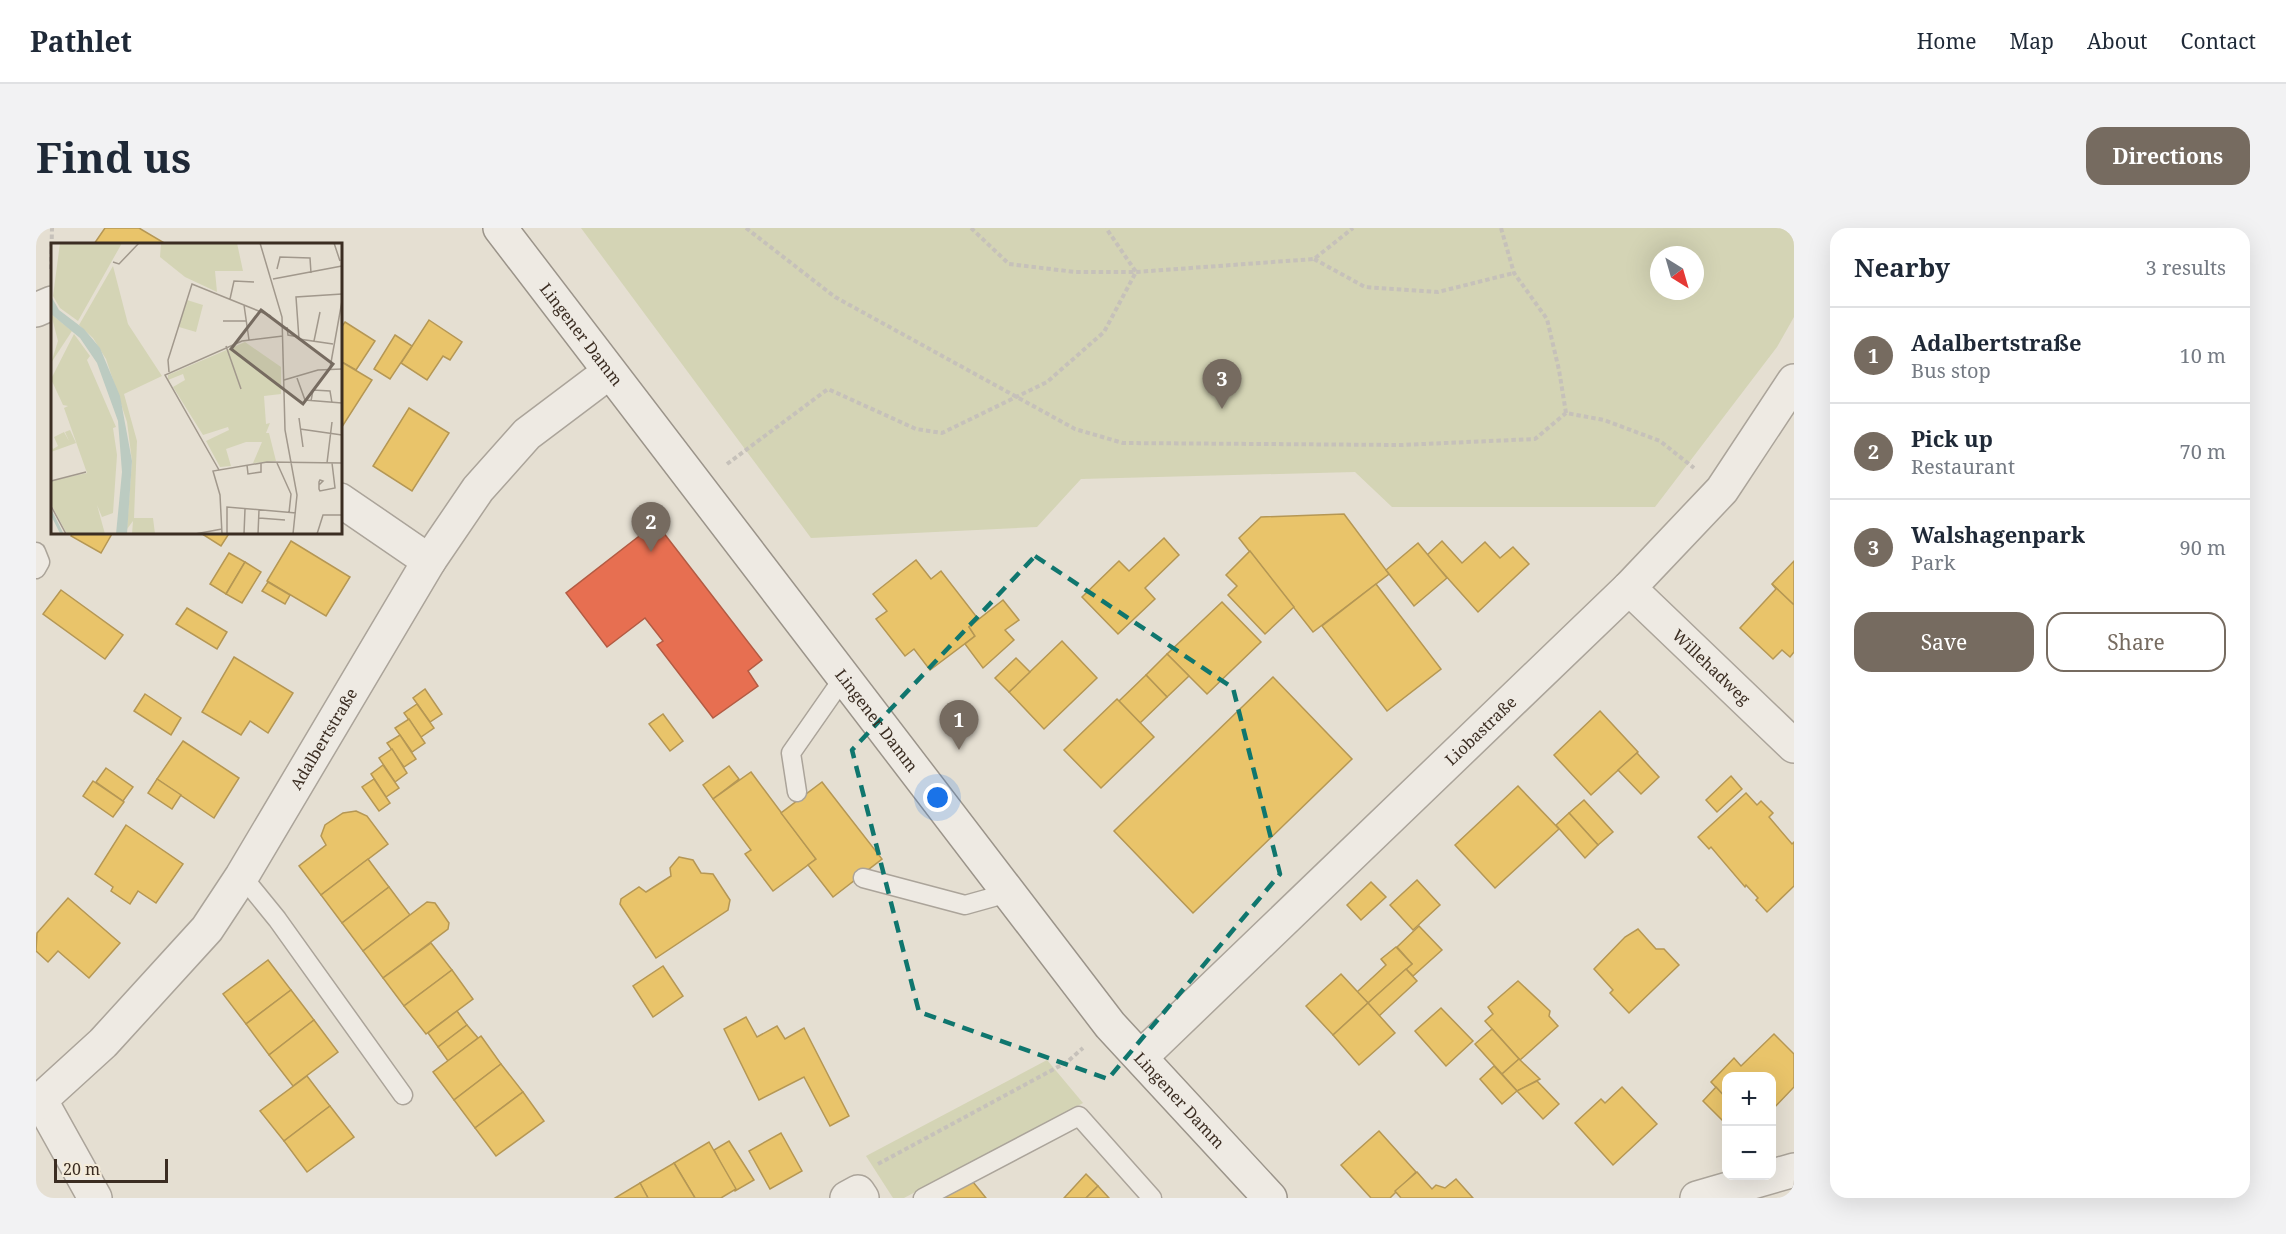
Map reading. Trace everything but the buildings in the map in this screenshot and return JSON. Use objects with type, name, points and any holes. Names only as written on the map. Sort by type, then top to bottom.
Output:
[{"type":"street","name":"Lingener Damm","points":[[500,228],[608,373],[698,486],[1110,1025],[1270,1198]]},
{"type":"street","points":[[36,310],[51,303]]},
{"type":"street","name":"Adalbertstraße","points":[[38,1102],[103,1043],[207,929],[242,876],[429,561],[478,489],[527,434],[608,373]]},
{"type":"street","name":"Liobastraße","points":[[1141,1058],[1629,588],[1722,490],[1794,381]]},
{"type":"street","points":[[342,501],[429,561]]},
{"type":"street","name":"Willehadweg","points":[[1629,588],[1794,747]]},
{"type":"street","points":[[38,1102],[95,1198]]},
{"type":"street","points":[[1697,1198],[1794,1170]]},
{"type":"lane","points":[[36,552],[40,562],[36,569]]},
{"type":"lane","points":[[797,792],[791,753],[844,677]]},
{"type":"lane","points":[[242,876],[277,920],[403,1095]]},
{"type":"lane","points":[[863,878],[966,905],[1008,893]]},
{"type":"lane","points":[[923,1198],[1079,1116],[1152,1198]]},
{"type":"path","points":[[746,228],[836,297],[1075,429],[1123,442],[1401,445],[1535,439],[1566,413]]},
{"type":"path","points":[[971,228],[1009,264],[1075,272],[1136,272],[1314,259],[1365,286],[1438,292],[1514,273]]},
{"type":"path","points":[[1106,228],[1136,272]]},
{"type":"path","points":[[1314,259],[1353,228]]},
{"type":"path","points":[[1501,228],[1514,273],[1547,319],[1560,370],[1566,413]]},
{"type":"path","points":[[698,486],[828,389],[916,429],[942,433],[1016,398],[1047,382],[1104,332],[1136,272]]},
{"type":"path","points":[[1566,413],[1604,420],[1660,441],[1722,490]]},
{"type":"path","points":[[855,1196],[866,1170],[1067,1062],[1110,1025]]},
{"type":"highlighted area","points":[[1035,556],[1233,688],[1280,874],[1108,1079],[919,1012],[852,750]]},
{"type":"green space","points":[[581,228],[1794,228],[1794,317],[1777,347],[1655,507],[1392,507],[1355,472],[1081,479],[1037,527],[811,538]]},
{"type":"green space","points":[[1047,1060],[1083,1103],[904,1198],[893,1198],[866,1156]]},
{"type":"place","name":"Walshagenpark","points":[[1222,409]]},
{"type":"place","name":"Pick up","points":[[651,552]]},
{"type":"place","name":"Adalbertstraße","points":[[959,750]]}]
